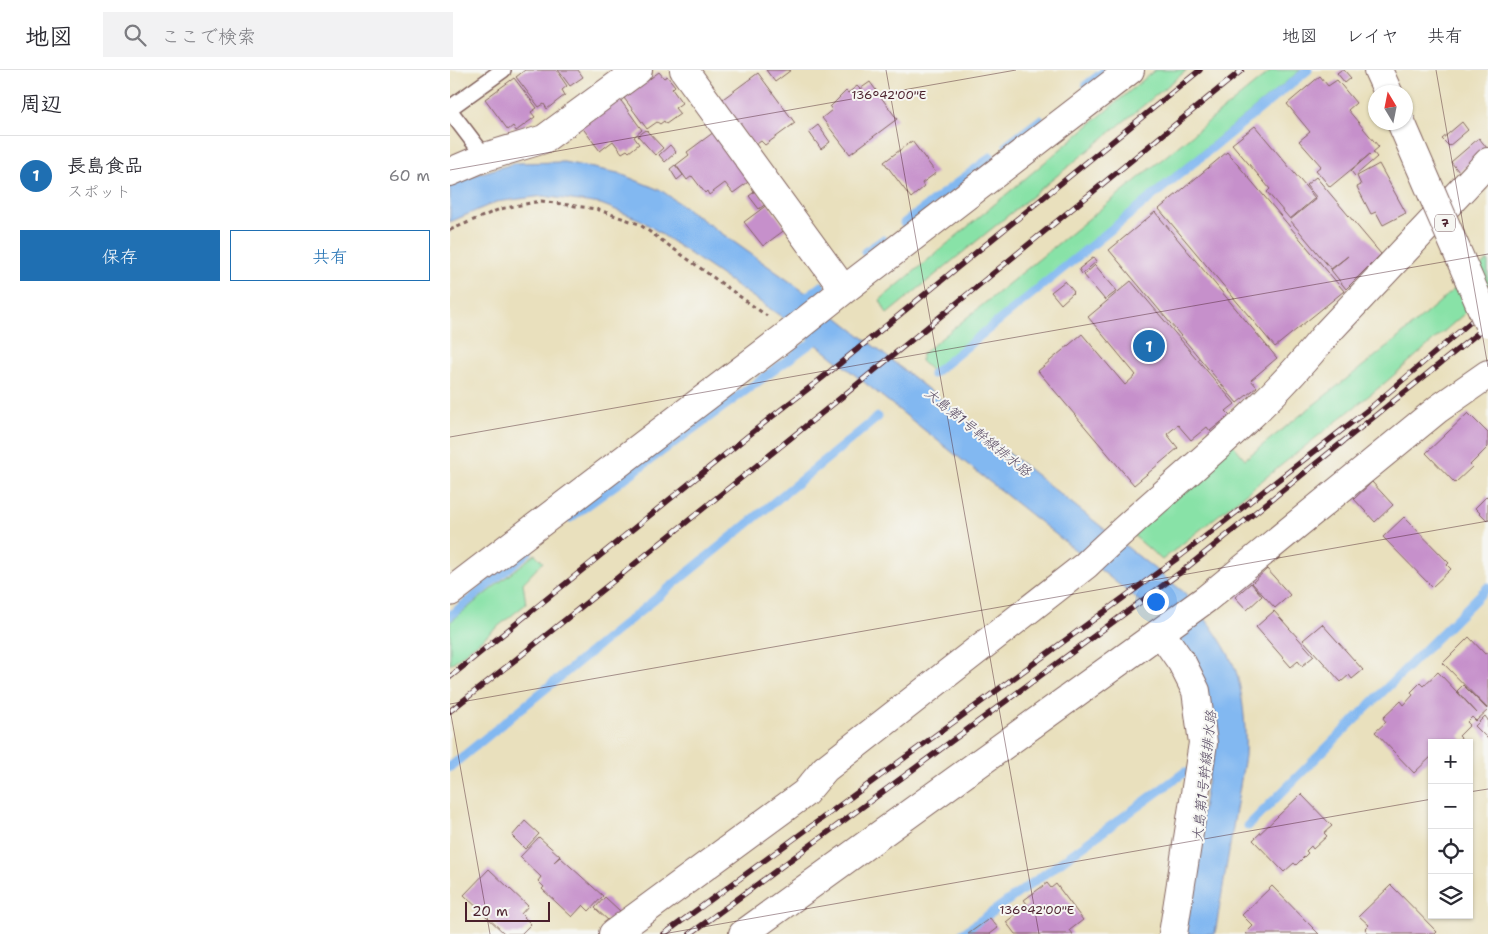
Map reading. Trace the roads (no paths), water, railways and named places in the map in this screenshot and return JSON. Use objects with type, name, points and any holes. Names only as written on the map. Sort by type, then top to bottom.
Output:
[{"type":"street","points":[[450,172],[485,157],[544,138],[638,70]]},
{"type":"street","points":[[684,70],[836,296]]},
{"type":"street","points":[[450,592],[1130,70]]},
{"type":"street","points":[[1378,70],[1385,85]]},
{"type":"street","name":"7","points":[[1404,130],[1488,324]]},
{"type":"street","points":[[614,934],[805,793],[825,769],[1086,565],[1121,531],[1231,436],[1302,365],[1326,334],[1488,162]]},
{"type":"street","points":[[743,934],[1165,630],[1206,599],[1438,409],[1488,374]]},
{"type":"street","points":[[1165,630],[1196,691],[1203,743],[1173,934]]},
{"type":"lane","points":[[485,157],[450,110],[504,70]]},
{"type":"water","name":"大島第1号幹線排水路","points":[[564,162],[618,173],[662,191],[813,298],[1185,593],[1216,633],[1229,656],[1238,678],[1244,717],[1245,756],[1215,934],[1182,934],[1215,736],[1176,630],[782,317],[641,220],[601,204],[543,196],[496,202],[450,222],[450,186],[478,174],[516,163]]},
{"type":"waterway","points":[[1086,85],[1106,70]]},
{"type":"waterway","points":[[933,374],[1308,70]]},
{"type":"waterway","points":[[1007,145],[1040,120]]},
{"type":"waterway","points":[[904,223],[991,157]]},
{"type":"waterway","points":[[865,252],[883,240]]},
{"type":"waterway","points":[[801,301],[821,286]]},
{"type":"waterway","points":[[570,518],[821,336]]},
{"type":"waterway","points":[[450,767],[878,417]]},
{"type":"waterway","points":[[450,616],[528,552]]},
{"type":"waterway","points":[[1248,826],[1488,587]]},
{"type":"waterway","points":[[962,934],[1185,772]]},
{"type":"railway","points":[[450,677],[822,378],[1200,70]]},
{"type":"railway","points":[[450,711],[843,396],[1242,70]]},
{"type":"railway","points":[[664,934],[1175,560],[1369,409],[1488,307]]},
{"type":"railway","points":[[690,934],[1185,569],[1488,325]]},
{"type":"place","name":"長島食品","points":[[1149,346]]}]
